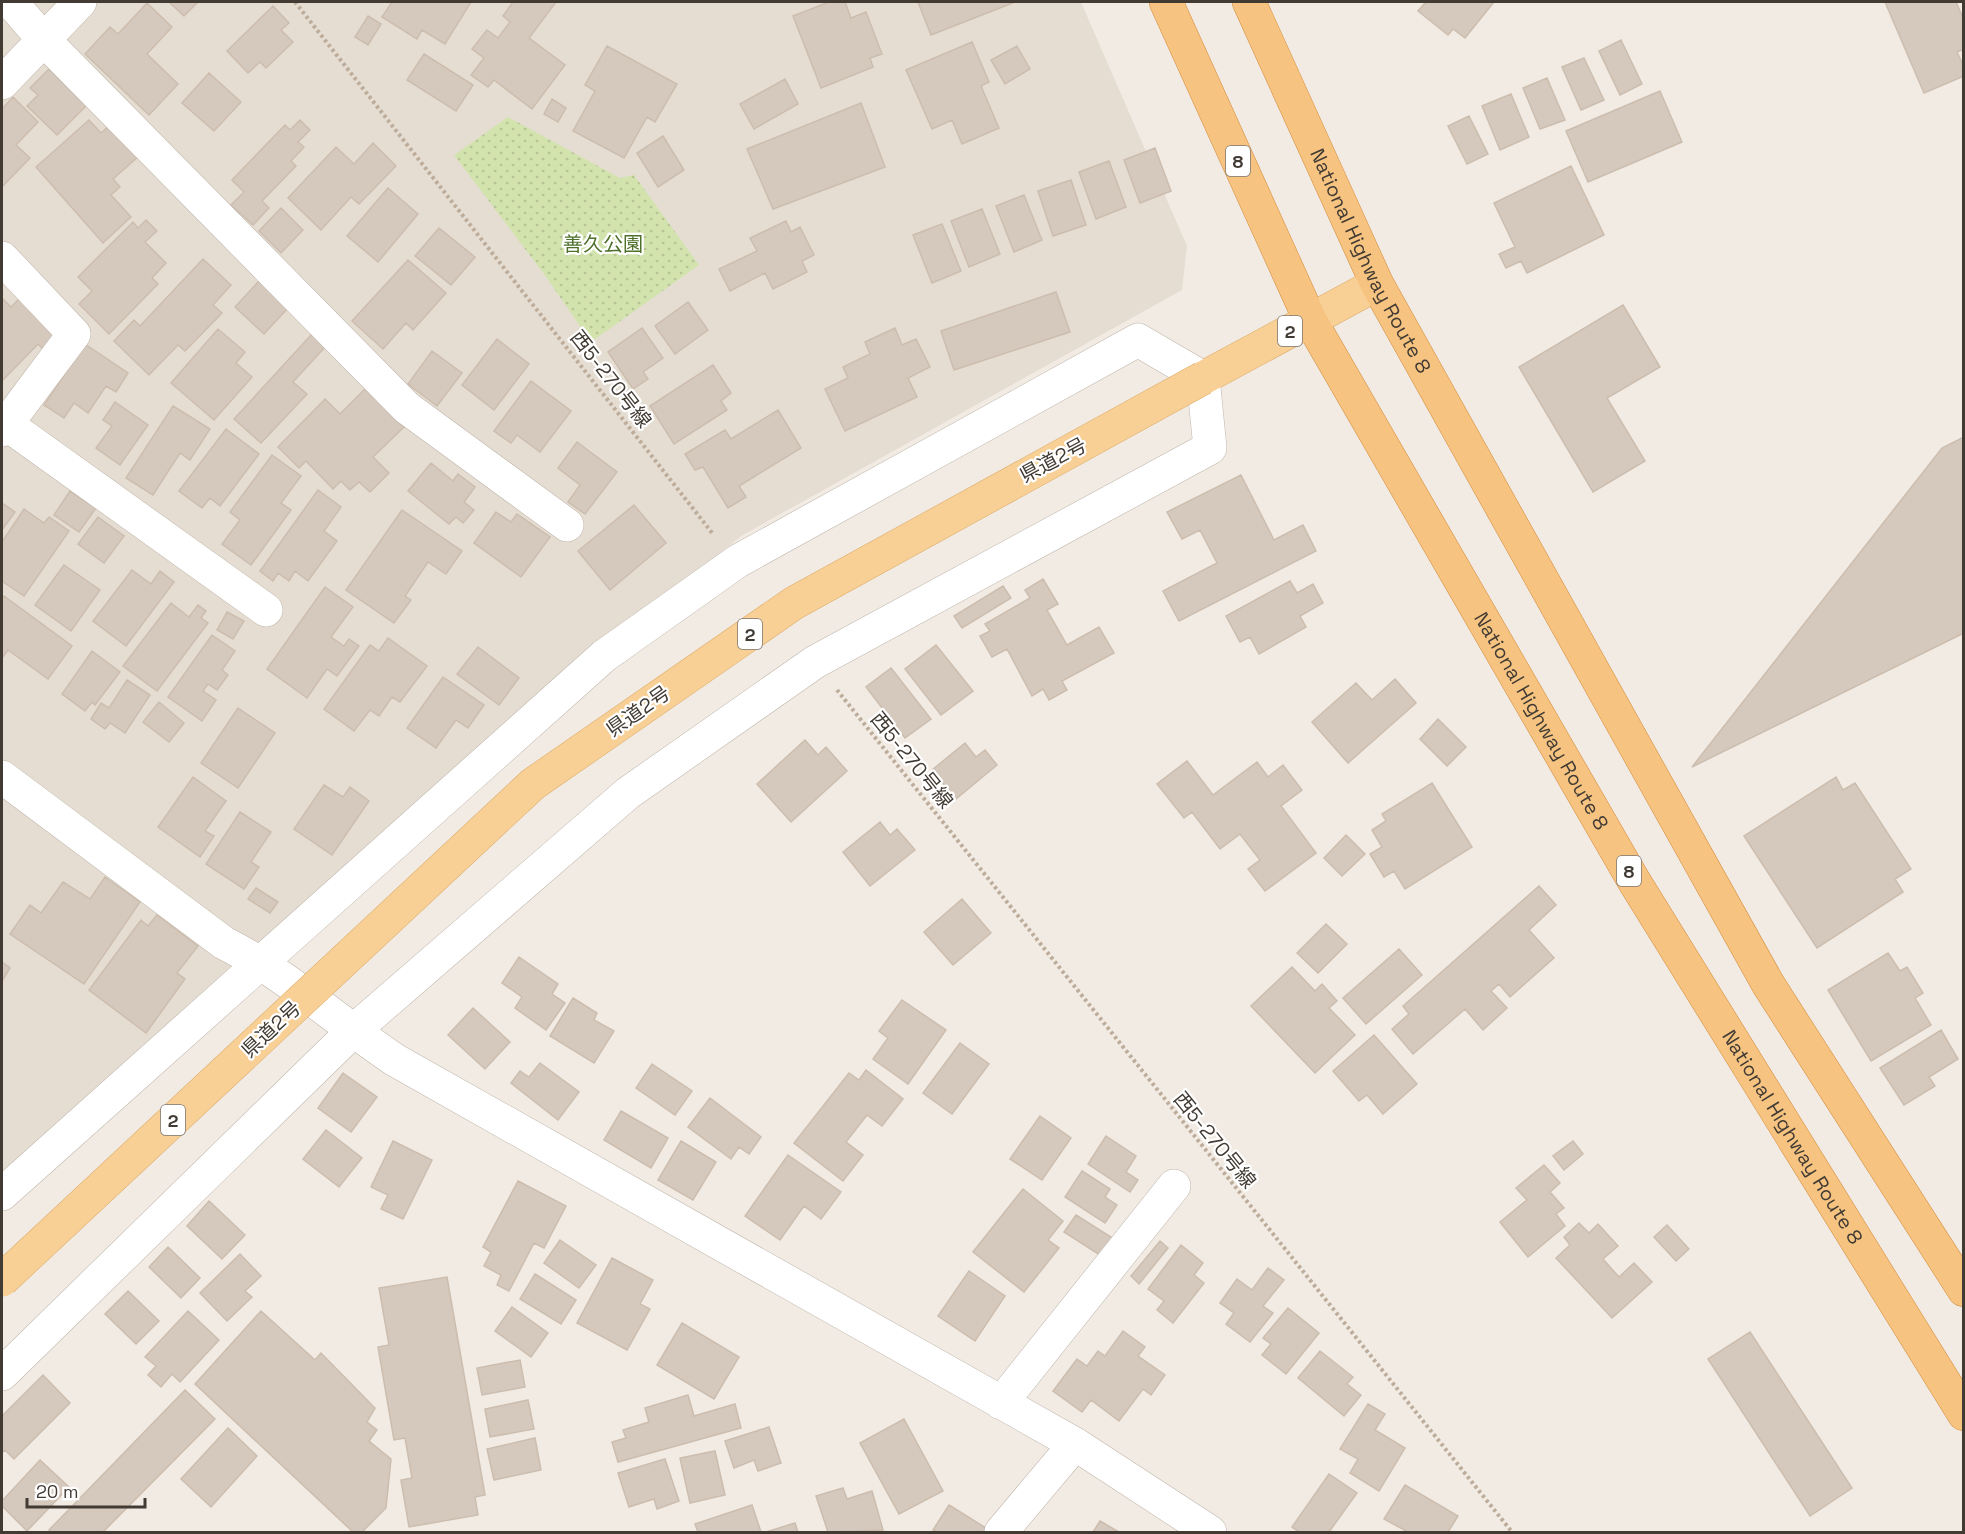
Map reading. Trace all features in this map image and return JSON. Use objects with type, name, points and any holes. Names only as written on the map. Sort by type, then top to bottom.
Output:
[{"type":"highway","name":"National Highway Route 8","points":[[1166,2],[1310,320],[1634,881],[1964,1414]]},
{"type":"highway","name":"National Highway Route 8","points":[[1249,2],[1377,284],[1768,984],[1964,1290]]},
{"type":"main road","name":"県道2号","points":[[2,1280],[533,784],[794,603],[1377,284]]},
{"type":"street","points":[[11,2],[43,39],[406,408],[567,525]]},
{"type":"street","points":[[2,83],[80,2]]},
{"type":"street","points":[[2,258],[74,334],[3,425],[266,610]]},
{"type":"street","points":[[2,1194],[260,961],[604,656],[738,561],[1138,340],[1203,378],[1210,448],[815,662],[628,793],[352,1032],[2,1374]]},
{"type":"street","points":[[2,777],[224,943],[260,961],[352,1032],[406,1066],[1075,1444],[1210,1533]]},
{"type":"street","points":[[1001,1403],[1174,1186]]},
{"type":"street","points":[[1001,1533],[1075,1444]]},
{"type":"path","name":"西5-270号線","points":[[295,2],[719,542],[738,561]]},
{"type":"path","name":"西5-270号線","points":[[815,662],[1198,1144],[1512,1533]]},
{"type":"shaded area","points":[[2,2],[1081,2],[1187,246],[1182,290],[741,536],[419,803],[2,1187]]},
{"type":"green space","name":"善久公園","points":[[508,117],[620,178],[634,175],[699,265],[591,342],[544,274],[454,155]]},
{"type":"building","points":[[169,2],[198,2],[184,16]]},
{"type":"building","points":[[392,2],[471,2],[445,44],[422,30],[417,39],[382,17]]},
{"type":"building","points":[[513,2],[556,2],[529,38],[565,65],[532,109],[494,80],[488,87],[471,75],[484,58],[472,49],[487,30],[498,38],[510,22],[503,16]]},
{"type":"building","points":[[829,2],[845,2],[851,18],[866,12],[882,54],[870,58],[873,67],[821,88],[793,16]]},
{"type":"building","points":[[918,2],[1015,2],[931,35]]},
{"type":"building","points":[[1426,2],[1494,2],[1465,38],[1453,29],[1448,35],[1418,11]]},
{"type":"building","points":[[1885,2],[1956,2],[1964,20],[1964,49],[1957,52],[1964,67],[1964,76],[1924,93]]},
{"type":"building","points":[[147,3],[172,27],[147,54],[178,84],[149,115],[85,54],[110,27],[118,34]]},
{"type":"building","points":[[273,6],[289,23],[281,30],[293,42],[266,68],[260,62],[248,73],[227,51]]},
{"type":"building","points":[[368,16],[381,24],[368,45],[355,37]]},
{"type":"building","points":[[1621,40],[1642,84],[1620,95],[1599,51]]},
{"type":"building","points":[[972,42],[989,82],[981,86],[999,128],[962,144],[952,120],[932,129],[906,70]]},
{"type":"building","points":[[607,46],[677,84],[655,122],[647,117],[624,158],[573,131],[595,91],[585,85]]},
{"type":"building","points":[[1017,46],[1030,69],[1005,84],[991,60]]},
{"type":"building","points":[[424,54],[473,85],[456,111],[407,80]]},
{"type":"building","points":[[1584,58],[1604,100],[1581,110],[1562,67]]},
{"type":"building","points":[[49,69],[86,106],[57,135],[27,106],[38,95],[30,88]]},
{"type":"building","points":[[209,73],[241,102],[214,131],[182,103]]},
{"type":"building","points":[[1547,78],[1565,120],[1540,129],[1523,88]]},
{"type":"building","points":[[785,79],[798,104],[754,129],[740,104]]},
{"type":"building","points":[[1660,91],[1682,142],[1588,182],[1566,131]]},
{"type":"building","points":[[1511,94],[1529,137],[1500,150],[1482,106]]},
{"type":"building","points":[[13,97],[38,122],[16,145],[30,158],[2,187],[2,109]]},
{"type":"building","points":[[552,99],[566,108],[558,122],[544,114]]},
{"type":"building","points":[[861,103],[885,167],[773,209],[747,149]]},
{"type":"building","points":[[1469,116],[1488,154],[1467,164],[1448,126]]},
{"type":"building","points":[[89,120],[101,133],[111,124],[139,156],[113,179],[120,187],[111,195],[131,217],[103,243],[36,167]]},
{"type":"building","points":[[300,120],[310,130],[298,142],[304,147],[291,161],[296,166],[262,201],[269,208],[253,225],[231,205],[244,192],[232,180],[285,125],[290,130]]},
{"type":"building","points":[[663,136],[684,170],[658,187],[637,153]]},
{"type":"building","points":[[373,143],[396,166],[359,204],[351,197],[321,230],[288,198],[336,147],[354,164]]},
{"type":"building","points":[[1155,148],[1171,191],[1140,203],[1124,160]]},
{"type":"building","points":[[1109,161],[1126,207],[1096,219],[1079,172]]},
{"type":"building","points":[[1571,166],[1604,235],[1527,273],[1521,261],[1506,268],[1499,254],[1515,247],[1494,203]]},
{"type":"building","points":[[1071,180],[1086,225],[1053,236],[1038,191]]},
{"type":"building","points":[[388,188],[418,214],[378,262],[347,236]]},
{"type":"building","points":[[1024,195],[1042,240],[1014,252],[996,206]]},
{"type":"building","points":[[281,208],[303,230],[281,253],[259,231]]},
{"type":"building","points":[[982,209],[1000,254],[969,267],[951,221]]},
{"type":"building","points":[[146,220],[157,231],[145,242],[166,263],[152,278],[158,284],[109,334],[79,304],[92,291],[78,277],[133,222],[138,228]]},
{"type":"building","points":[[786,221],[791,232],[800,227],[814,255],[802,261],[807,272],[773,289],[765,273],[730,291],[719,269],[757,251],[750,238]]},
{"type":"building","points":[[942,224],[961,271],[932,283],[913,235]]},
{"type":"building","points":[[439,228],[475,257],[451,285],[415,256]]},
{"type":"building","points":[[203,259],[231,285],[213,305],[222,313],[185,351],[178,345],[149,375],[114,341],[134,320],[140,326]]},
{"type":"building","points":[[408,260],[446,293],[413,330],[406,323],[383,349],[352,321]]},
{"type":"building","points":[[259,281],[289,307],[264,334],[235,307]]},
{"type":"building","points":[[1056,292],[1070,332],[954,370],[941,331]]},
{"type":"building","points":[[21,297],[60,335],[45,351],[38,344],[2,381],[2,298],[11,307]]},
{"type":"building","points":[[688,302],[708,330],[675,354],[655,326]]},
{"type":"building","points":[[1623,305],[1660,367],[1607,398],[1645,461],[1593,492],[1519,367]]},
{"type":"building","points":[[642,328],[663,358],[643,372],[648,379],[633,389],[608,352]]},
{"type":"building","points":[[895,328],[902,345],[916,339],[930,367],[908,378],[917,397],[845,431],[825,389],[848,378],[843,367],[870,354],[865,342]]},
{"type":"building","points":[[218,329],[245,352],[236,363],[252,377],[214,420],[171,383]]},
{"type":"building","points":[[312,334],[325,347],[293,382],[307,394],[261,443],[234,419]]},
{"type":"building","points":[[497,339],[529,364],[494,410],[462,385]]},
{"type":"building","points":[[85,344],[128,373],[116,392],[106,386],[88,413],[74,403],[64,418],[44,405]]},
{"type":"building","points":[[432,351],[462,373],[437,406],[408,384]]},
{"type":"building","points":[[713,365],[731,393],[721,401],[727,410],[674,444],[650,406]]},
{"type":"building","points":[[531,381],[571,411],[540,452],[517,435],[511,443],[494,431]]},
{"type":"building","points":[[365,389],[404,427],[373,457],[389,473],[370,492],[359,482],[350,490],[341,481],[333,489],[306,461],[299,468],[278,447],[325,399],[340,414]]},
{"type":"building","points":[[115,402],[148,425],[120,465],[96,448],[112,426],[103,420]]},
{"type":"building","points":[[173,406],[210,429],[190,460],[180,453],[153,495],[126,478]]},
{"type":"building","points":[[778,410],[801,448],[739,486],[746,497],[728,508],[703,467],[695,470],[685,454],[725,430],[731,439]]},
{"type":"building","points":[[226,429],[259,454],[220,506],[210,498],[202,508],[179,491]]},
{"type":"building","points":[[1964,437],[1964,633],[1692,767],[1942,448]]},
{"type":"building","points":[[577,442],[617,472],[585,514],[568,502],[580,485],[558,468]]},
{"type":"building","points":[[272,455],[301,476],[281,503],[291,510],[251,565],[222,544],[240,520],[230,512]]},
{"type":"building","points":[[431,463],[453,481],[458,474],[475,487],[464,502],[474,510],[463,523],[456,517],[449,524],[408,491]]},
{"type":"building","points":[[1241,475],[1274,540],[1303,525],[1316,551],[1179,621],[1163,591],[1217,563],[1200,530],[1182,539],[1167,512]]},
{"type":"building","points":[[318,490],[341,507],[324,531],[337,541],[308,581],[295,571],[289,581],[278,573],[273,581],[260,571]]},
{"type":"building","points":[[70,491],[96,508],[79,532],[54,515]]},
{"type":"building","points":[[2,503],[15,512],[2,530]]},
{"type":"building","points":[[634,505],[666,543],[610,590],[578,551]]},
{"type":"building","points":[[24,509],[44,523],[49,517],[69,531],[24,596],[2,581],[2,542]]},
{"type":"building","points":[[402,510],[462,551],[446,574],[428,562],[405,596],[411,600],[394,623],[346,590]]},
{"type":"building","points":[[496,512],[511,522],[517,514],[550,537],[521,577],[474,543]]},
{"type":"building","points":[[98,517],[124,536],[104,563],[78,544]]},
{"type":"building","points":[[64,565],[100,590],[71,631],[35,605]]},
{"type":"building","points":[[132,570],[151,584],[160,571],[174,582],[126,646],[93,621]]},
{"type":"building","points":[[1043,579],[1058,604],[1047,610],[1067,645],[1099,627],[1114,653],[1062,681],[1067,690],[1049,700],[1043,689],[1032,696],[1007,649],[992,657],[980,636],[990,631],[985,624],[1030,598],[1025,590]]},
{"type":"building","points":[[1290,581],[1297,593],[1313,584],[1323,603],[1300,616],[1306,627],[1259,654],[1250,637],[1240,642],[1226,616]]},
{"type":"building","points":[[1003,586],[1011,598],[962,628],[954,616]]},
{"type":"building","points":[[325,587],[353,607],[331,637],[344,646],[349,639],[359,646],[337,676],[327,669],[307,698],[267,669]]},
{"type":"building","points":[[4,596],[72,646],[48,679],[8,650],[2,658],[2,599]]},
{"type":"building","points":[[171,603],[189,617],[198,605],[206,611],[201,618],[208,623],[157,691],[123,666]]},
{"type":"building","points":[[227,612],[244,621],[233,639],[217,630]]},
{"type":"building","points":[[212,635],[235,651],[222,670],[228,675],[217,690],[208,684],[203,691],[216,700],[202,721],[168,697]]},
{"type":"building","points":[[388,638],[427,666],[400,702],[392,697],[379,716],[370,710],[354,731],[324,709],[370,645],[379,651]]},
{"type":"building","points":[[936,645],[973,691],[941,715],[905,669]]},
{"type":"building","points":[[478,647],[519,678],[499,705],[457,674]]},
{"type":"building","points":[[92,651],[120,672],[95,705],[92,702],[85,711],[62,694]]},
{"type":"building","points":[[891,668],[931,719],[905,738],[866,687]]},
{"type":"building","points":[[443,677],[484,705],[468,728],[456,720],[436,748],[407,728]]},
{"type":"building","points":[[1395,679],[1416,703],[1348,763],[1312,722],[1356,683],[1372,700]]},
{"type":"building","points":[[127,680],[150,695],[125,733],[110,723],[105,729],[91,719],[101,703],[109,708]]},
{"type":"building","points":[[159,702],[184,723],[169,742],[143,722]]},
{"type":"building","points":[[238,708],[275,733],[238,788],[201,763]]},
{"type":"building","points":[[1438,719],[1466,747],[1447,766],[1420,739]]},
{"type":"building","points":[[805,740],[818,755],[826,747],[847,771],[791,822],[757,784]]},
{"type":"building","points":[[965,743],[976,757],[985,750],[997,765],[956,799],[932,770]]},
{"type":"building","points":[[1187,761],[1213,795],[1257,762],[1268,777],[1283,765],[1302,790],[1281,806],[1316,853],[1265,891],[1248,869],[1260,860],[1240,834],[1220,849],[1192,812],[1184,818],[1157,784]]},
{"type":"building","points":[[193,777],[226,801],[205,831],[214,836],[200,857],[158,827]]},
{"type":"building","points":[[1836,777],[1843,790],[1855,783],[1911,869],[1895,879],[1903,892],[1817,948],[1744,836]]},
{"type":"building","points":[[1432,783],[1472,847],[1405,889],[1394,871],[1384,877],[1370,854],[1382,847],[1372,830],[1386,821],[1382,814]]},
{"type":"building","points":[[324,785],[343,797],[350,787],[369,801],[332,855],[294,829]]},
{"type":"building","points":[[240,812],[271,832],[251,862],[259,867],[244,889],[206,864]]},
{"type":"building","points":[[880,822],[890,835],[897,829],[915,850],[870,886],[843,852]]},
{"type":"building","points":[[1346,835],[1365,854],[1342,876],[1324,858]]},
{"type":"building","points":[[105,877],[140,902],[84,984],[10,934],[30,905],[41,913],[63,882],[90,899]]},
{"type":"building","points":[[1539,886],[1556,905],[1529,930],[1554,958],[1510,997],[1499,984],[1491,991],[1507,1008],[1483,1030],[1465,1009],[1413,1054],[1392,1029],[1409,1014],[1403,1006]]},
{"type":"building","points":[[256,888],[278,902],[270,913],[248,899]]},
{"type":"building","points":[[962,899],[991,933],[953,965],[924,932]]},
{"type":"building","points":[[157,915],[198,946],[177,973],[185,979],[146,1033],[89,990],[141,920],[148,926]]},
{"type":"building","points":[[1326,924],[1347,944],[1318,973],[1297,953]]},
{"type":"building","points":[[1399,949],[1422,975],[1366,1024],[1343,998]]},
{"type":"building","points":[[1888,953],[1900,971],[1907,967],[1923,993],[1915,998],[1931,1025],[1871,1061],[1828,990]]},
{"type":"building","points":[[519,957],[558,984],[552,994],[565,1003],[546,1030],[515,1008],[522,997],[502,983]]},
{"type":"building","points":[[2,962],[10,968],[2,981]]},
{"type":"building","points":[[1292,967],[1315,991],[1322,984],[1337,1001],[1329,1008],[1355,1035],[1315,1073],[1251,1006]]},
{"type":"building","points":[[573,998],[597,1013],[594,1020],[614,1031],[594,1063],[550,1036]]},
{"type":"building","points":[[902,1000],[946,1030],[908,1084],[873,1059],[888,1038],[879,1031]]},
{"type":"building","points":[[473,1008],[510,1042],[485,1069],[448,1035]]},
{"type":"building","points":[[1941,1030],[1958,1059],[1929,1077],[1935,1086],[1904,1105],[1880,1068]]},
{"type":"building","points":[[1374,1035],[1417,1084],[1383,1114],[1367,1095],[1359,1101],[1333,1071]]},
{"type":"building","points":[[960,1043],[989,1064],[952,1114],[923,1093]]},
{"type":"building","points":[[540,1063],[579,1092],[558,1120],[511,1083],[520,1071],[529,1077]]},
{"type":"building","points":[[652,1064],[692,1091],[675,1115],[636,1088]]},
{"type":"building","points":[[866,1070],[903,1099],[882,1126],[867,1115],[846,1142],[863,1155],[843,1181],[794,1143],[849,1073],[859,1080]]},
{"type":"building","points":[[343,1073],[377,1097],[351,1132],[318,1108]]},
{"type":"building","points":[[710,1098],[761,1137],[749,1154],[739,1147],[731,1159],[688,1127]]},
{"type":"building","points":[[621,1111],[668,1138],[651,1168],[604,1140]]},
{"type":"building","points":[[1040,1116],[1071,1138],[1042,1180],[1010,1159]]},
{"type":"building","points":[[326,1130],[362,1158],[339,1187],[303,1159]]},
{"type":"building","points":[[1106,1136],[1136,1156],[1126,1172],[1138,1180],[1130,1192],[1088,1164]]},
{"type":"building","points":[[393,1141],[432,1160],[403,1219],[381,1209],[388,1195],[371,1187]]},
{"type":"building","points":[[681,1141],[716,1162],[693,1200],[658,1180]]},
{"type":"building","points":[[1573,1141],[1583,1154],[1564,1170],[1553,1156]]},
{"type":"building","points":[[788,1155],[841,1192],[821,1219],[804,1206],[780,1240],[745,1216]]},
{"type":"building","points":[[1544,1165],[1560,1183],[1550,1192],[1564,1208],[1556,1214],[1565,1226],[1528,1257],[1500,1222],[1527,1200],[1516,1188]]},
{"type":"building","points":[[1082,1171],[1110,1189],[1105,1197],[1117,1205],[1105,1223],[1065,1197]]},
{"type":"building","points":[[518,1181],[566,1206],[544,1248],[534,1243],[509,1291],[497,1285],[501,1275],[484,1266],[491,1252],[483,1247]]},
{"type":"building","points":[[1023,1189],[1063,1221],[1048,1240],[1059,1248],[1024,1292],[973,1252]]},
{"type":"building","points":[[209,1201],[245,1235],[222,1259],[187,1226]]},
{"type":"building","points":[[1076,1215],[1114,1239],[1103,1257],[1064,1232]]},
{"type":"building","points":[[1579,1223],[1589,1233],[1598,1224],[1618,1246],[1603,1259],[1619,1277],[1634,1263],[1652,1282],[1612,1318],[1556,1258],[1570,1245],[1564,1237]]},
{"type":"building","points":[[1667,1225],[1689,1249],[1676,1261],[1654,1237]]},
{"type":"building","points":[[560,1240],[596,1265],[579,1288],[544,1263]]},
{"type":"building","points":[[1160,1241],[1168,1248],[1139,1284],[1131,1276]]},
{"type":"building","points":[[1181,1245],[1203,1263],[1194,1275],[1204,1283],[1173,1323],[1157,1310],[1164,1301],[1148,1289]]},
{"type":"building","points":[[168,1247],[200,1278],[181,1298],[149,1267]]},
{"type":"building","points":[[240,1254],[261,1276],[245,1291],[252,1297],[227,1321],[200,1293]]},
{"type":"building","points":[[612,1258],[653,1280],[640,1304],[650,1309],[627,1350],[577,1323]]},
{"type":"building","points":[[1268,1268],[1284,1280],[1263,1306],[1273,1313],[1250,1342],[1226,1324],[1234,1313],[1220,1303],[1237,1279],[1252,1290]]},
{"type":"building","points":[[969,1271],[1005,1296],[975,1341],[938,1316]]},
{"type":"building","points":[[535,1274],[576,1300],[561,1324],[520,1299]]},
{"type":"building","points":[[447,1277],[485,1495],[475,1497],[478,1515],[409,1527],[401,1480],[412,1478],[405,1438],[394,1440],[378,1347],[389,1345],[379,1288]]},
{"type":"building","points":[[128,1291],[159,1321],[136,1344],[105,1314]]},
{"type":"building","points":[[512,1307],[548,1333],[531,1357],[495,1331]]},
{"type":"building","points":[[1288,1308],[1319,1333],[1286,1374],[1262,1355],[1271,1344],[1263,1338]]},
{"type":"building","points":[[188,1311],[219,1340],[180,1382],[172,1374],[161,1387],[148,1375],[156,1366],[145,1357]]},
{"type":"building","points":[[261,1311],[315,1360],[321,1353],[375,1408],[367,1422],[377,1430],[369,1441],[391,1459],[386,1508],[362,1532],[353,1532],[195,1384]]},
{"type":"building","points":[[682,1323],[739,1357],[714,1399],[657,1365]]},
{"type":"building","points":[[1123,1331],[1145,1347],[1138,1356],[1165,1375],[1151,1395],[1143,1389],[1119,1421],[1091,1400],[1082,1412],[1053,1391],[1077,1359],[1087,1366],[1098,1351],[1105,1356]]},
{"type":"building","points":[[1750,1332],[1852,1488],[1810,1516],[1708,1359]]},
{"type":"building","points":[[1320,1351],[1353,1377],[1347,1384],[1361,1395],[1344,1416],[1298,1378]]},
{"type":"building","points":[[520,1360],[525,1387],[482,1395],[477,1368]]},
{"type":"building","points":[[43,1375],[70,1403],[14,1459],[5,1450],[2,1453],[2,1416]]},
{"type":"building","points":[[185,1390],[215,1419],[103,1532],[52,1532],[49,1530]]},
{"type":"building","points":[[688,1395],[694,1416],[735,1404],[741,1428],[618,1462],[612,1442],[626,1438],[623,1430],[649,1422],[645,1408]]},
{"type":"building","points":[[528,1400],[534,1429],[490,1437],[485,1409]]},
{"type":"building","points":[[1368,1404],[1385,1414],[1375,1430],[1405,1448],[1379,1491],[1350,1473],[1358,1459],[1340,1449]]},
{"type":"building","points":[[904,1419],[943,1491],[899,1514],[860,1443]]},
{"type":"building","points":[[769,1427],[781,1463],[758,1471],[754,1460],[734,1468],[725,1441]]},
{"type":"building","points":[[228,1428],[257,1456],[211,1507],[181,1479]]},
{"type":"building","points":[[535,1438],[541,1470],[494,1480],[487,1449]]},
{"type":"building","points":[[715,1451],[725,1495],[690,1503],[680,1458]]},
{"type":"building","points":[[665,1459],[679,1501],[657,1509],[654,1499],[629,1507],[618,1473]]},
{"type":"building","points":[[40,1460],[69,1487],[27,1531],[2,1506],[2,1501]]},
{"type":"building","points":[[1329,1474],[1357,1493],[1329,1532],[1299,1532],[1292,1527]]},
{"type":"building","points":[[1405,1485],[1458,1516],[1448,1532],[1408,1532],[1384,1519]]},
{"type":"building","points":[[843,1488],[847,1499],[872,1491],[883,1530],[828,1532],[816,1496]]},
{"type":"building","points":[[752,1505],[761,1532],[698,1532],[695,1524]]},
{"type":"building","points":[[949,1505],[986,1528],[983,1532],[937,1532],[933,1530]]},
{"type":"building","points":[[1100,1521],[1119,1532],[1093,1532]]},
{"type":"building","points":[[795,1523],[798,1532],[766,1532]]}]
